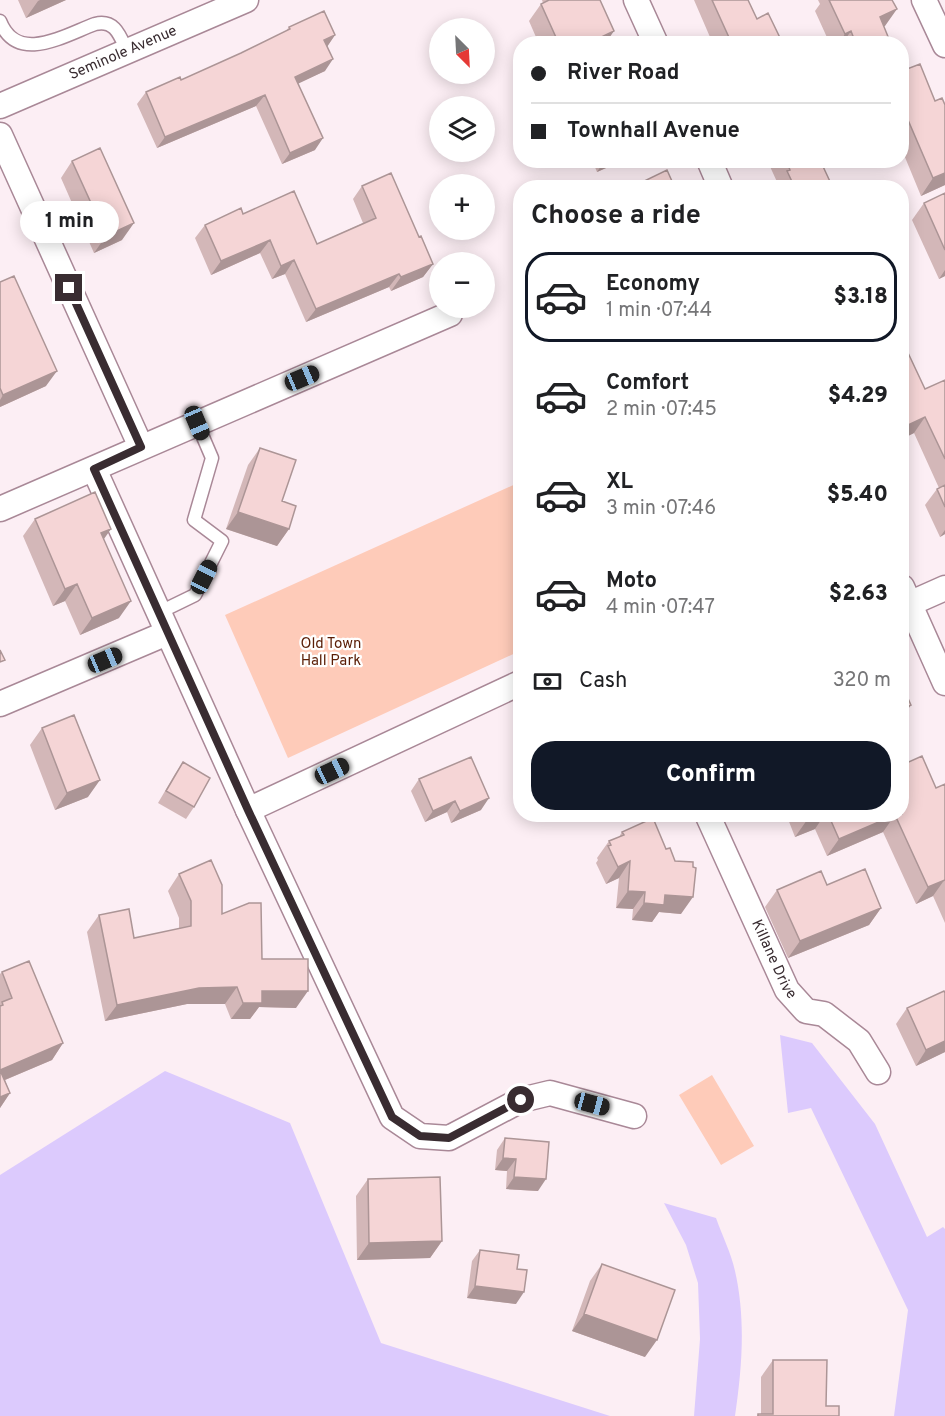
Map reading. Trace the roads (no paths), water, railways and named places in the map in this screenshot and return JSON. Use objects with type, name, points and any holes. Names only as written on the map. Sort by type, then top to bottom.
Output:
[{"type":"street","name":"Seminole Avenue","points":[[0,106],[246,0]]},
{"type":"street","points":[[636,0],[652,36]]},
{"type":"street","points":[[924,0],[945,45]]},
{"type":"street","points":[[0,135],[141,447]]},
{"type":"street","points":[[0,508],[441,318]]},
{"type":"street","points":[[94,469],[248,810],[392,1117],[420,1136],[449,1138],[521,1100],[550,1093],[634,1116]]},
{"type":"street","points":[[909,594],[945,588]]},
{"type":"street","points":[[909,604],[945,683]]},
{"type":"street","points":[[0,704],[163,623]]},
{"type":"street","points":[[248,810],[513,686]]},
{"type":"street","name":"Killane Drive","points":[[711,822],[787,990],[806,1011],[824,1014],[859,1041],[878,1072]]},
{"type":"lane","points":[[0,21],[8,36],[22,45],[43,43],[95,24],[109,23],[118,32],[127,51]]},
{"type":"lane","points":[[163,623],[195,595],[222,541],[194,520],[212,458],[197,423]]},
{"type":"park label","name":"Old Town Hall Park","points":[[331,652]]}]
